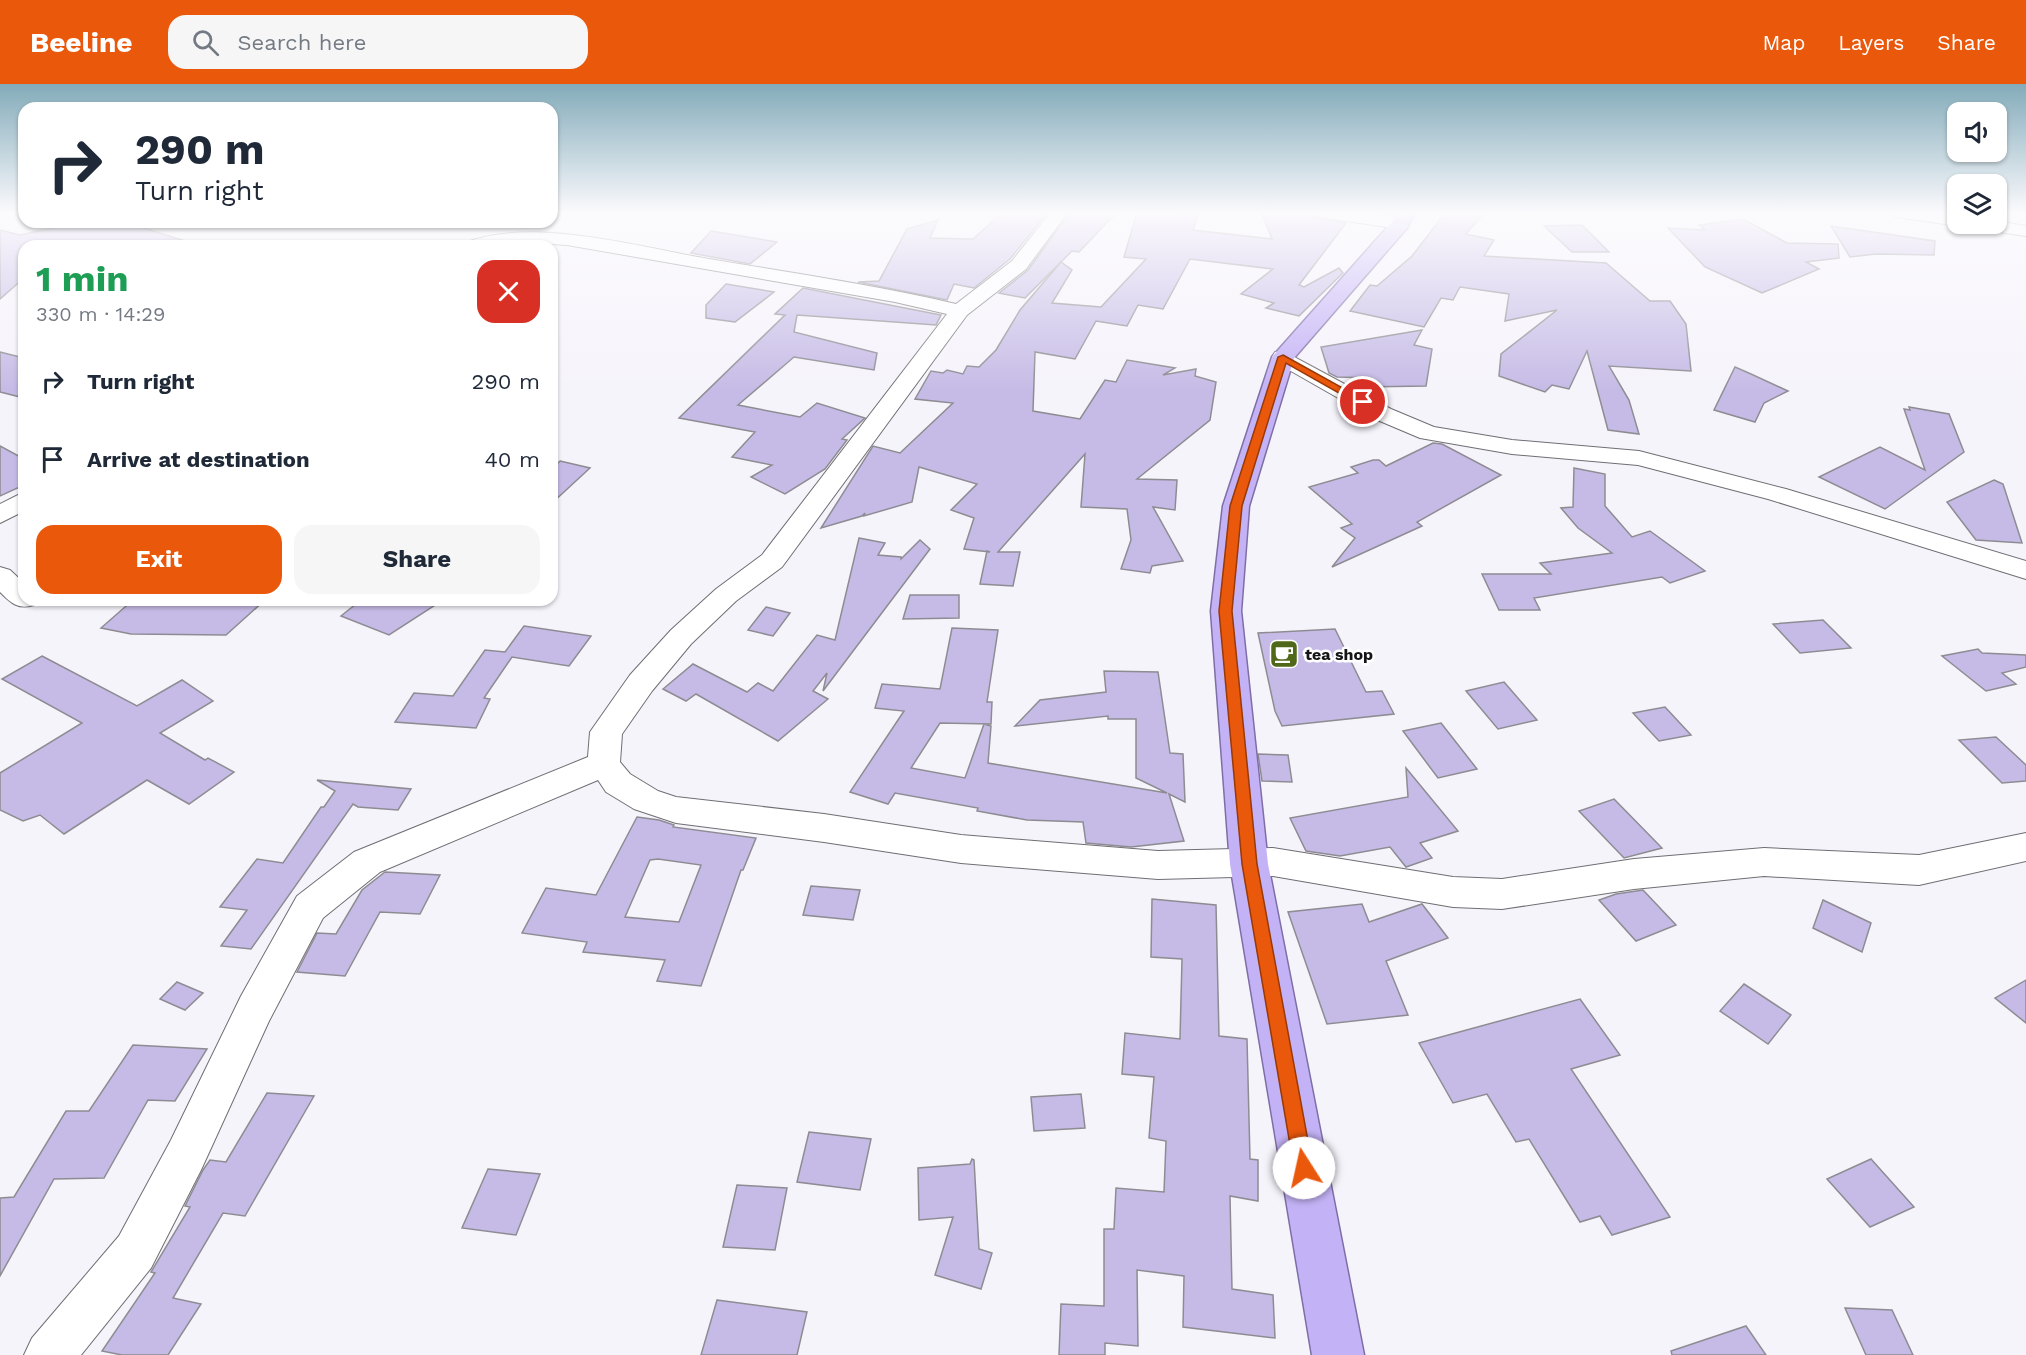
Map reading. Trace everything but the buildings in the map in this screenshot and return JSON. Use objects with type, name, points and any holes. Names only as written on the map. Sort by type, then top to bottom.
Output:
[{"type":"highway","points":[[1338,1355],[1249,864],[1226,611],[1236,506],[1283,357],[1357,271]]},
{"type":"street","points":[[751,271],[896,296],[960,311]]},
{"type":"street","points":[[1011,271],[960,311],[772,561],[726,595],[681,638],[640,683],[606,732],[604,764],[618,783],[646,800],[676,810],[824,828],[961,849],[1158,865],[1273,862],[1453,892],[1502,894],[1634,874],[1764,862],[1918,870],[2026,847]]},
{"type":"street","points":[[1283,357],[1383,414],[1428,433],[1512,447],[1639,458],[1777,494],[2026,570]]},
{"type":"street","points":[[0,515],[18,504]]},
{"type":"street","points":[[0,576],[18,593]]},
{"type":"street","points":[[49,1355],[135,1252],[191,1145],[255,1009],[310,907],[367,862],[604,764]]},
{"type":"place","name":"tea shop","points":[[1284,654]]},
{"type":"route","points":[[1304,1168],[1249,864],[1226,611],[1236,506],[1283,357],[1363,402]]}]
